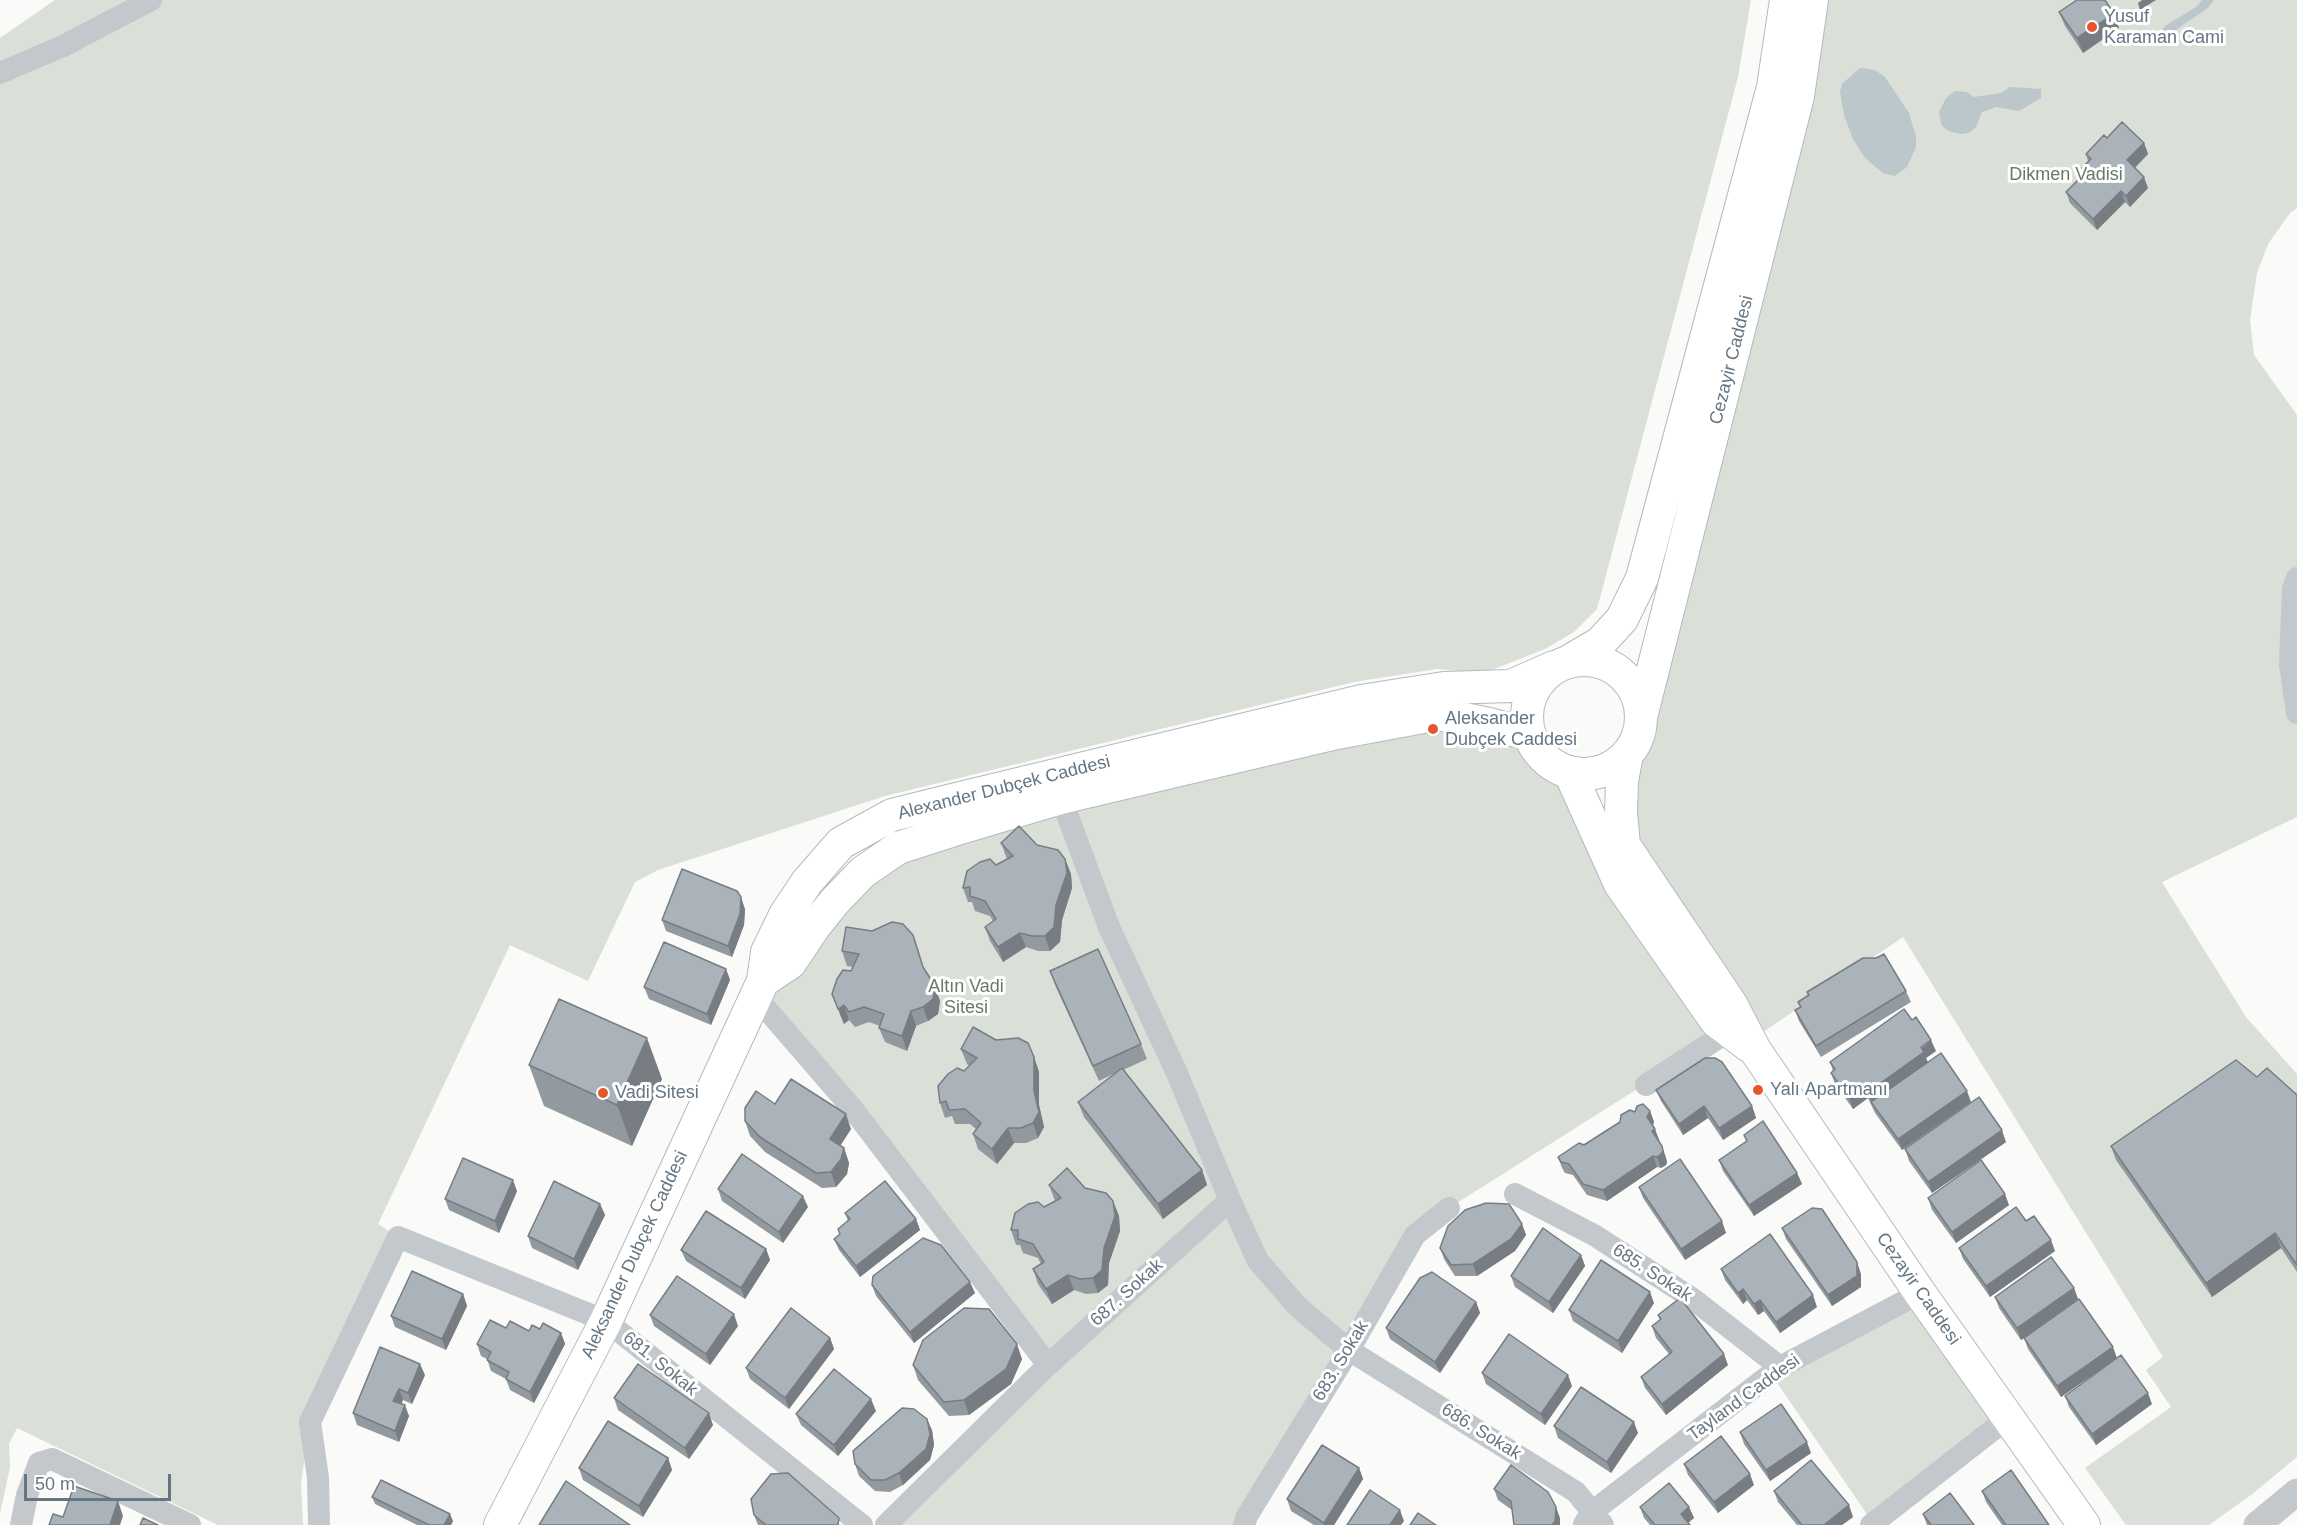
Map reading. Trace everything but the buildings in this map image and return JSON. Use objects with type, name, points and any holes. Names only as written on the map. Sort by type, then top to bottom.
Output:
[{"type":"main road","name":"Cezayir Caddesi","points":[[1563,664],[1600,643],[1622,619],[1642,578],[1773,87],[1786,0]]},
{"type":"main road","name":"Cezayir Caddesi","points":[[1641,717],[1798,96],[1812,0]]},
{"type":"main road","points":[[1589,659],[1607,664],[1623,674],[1634,688],[1640,705],[1641,717],[1636,742],[1627,754],[1609,769],[1590,774],[1570,773],[1552,765],[1539,751],[1529,734],[1527,715],[1530,697],[1539,680],[1563,664],[1589,659]]},
{"type":"main road","name":"Alexander Dubçek Caddesi","points":[[759,989],[767,952],[785,915],[807,882],[841,843],[892,815],[1361,701],[1444,688],[1511,686],[1563,664]]},
{"type":"main road","name":"Alexander Dubçek Caddesi","points":[[759,989],[790,963],[814,927],[863,872],[898,848],[1061,798],[1337,733],[1439,714],[1489,723],[1529,734]]},
{"type":"main road","name":"Cezayir Caddesi","points":[[1627,754],[1621,813],[1624,845],[1641,892],[1725,1019],[1755,1050],[1920,1293],[2084,1525]]},
{"type":"main road","name":"Cezayir Caddesi","points":[[1570,773],[1620,884],[1641,892]]},
{"type":"main road","name":"Aleksander Dubçek Caddesi","points":[[500,1525],[606,1321],[759,989]]},
{"type":"street","points":[[0,74],[63,46],[151,0]]},
{"type":"street","points":[[2297,578],[2293,589],[2290,664],[2297,713]]},
{"type":"street","points":[[1061,798],[1109,927],[1176,1071],[1258,1261],[1298,1307],[1349,1350]]},
{"type":"street","points":[[759,989],[1048,1365]]},
{"type":"street","points":[[1646,1085],[1725,1019]]},
{"type":"street","name":"685. Sokak","points":[[1515,1194],[1594,1235],[1693,1299],[1780,1367]]},
{"type":"street","name":"687. Sokak","points":[[886,1525],[1048,1365],[1230,1200]]},
{"type":"street","name":"683. Sokak","points":[[1251,1522],[1415,1235],[1449,1208]]},
{"type":"street","name":"681. Sokak","points":[[319,1525],[318,1478],[310,1422],[398,1237],[606,1321],[862,1525]]},
{"type":"street","name":"Tayland Caddesi","points":[[1593,1521],[1780,1367],[1920,1293]]},
{"type":"street","name":"686. Sokak","points":[[1349,1350],[1576,1492],[1593,1521]]},
{"type":"street","points":[[1870,1525],[2008,1418]]},
{"type":"street","points":[[21,1525],[27,1495],[39,1463],[52,1459],[190,1525]]},
{"type":"street","points":[[2258,1525],[2297,1492]]},
{"type":"green space","points":[[55,0],[1751,0],[1738,77],[1597,609],[1574,632],[1545,649],[1484,673],[1437,669],[1354,682],[885,796],[658,870],[635,882],[588,981],[510,945],[378,1224],[398,1237],[310,1422],[301,1483],[303,1525],[218,1525],[17,1428],[9,1444],[10,1467],[0,1514],[0,38]]},
{"type":"green space","name":"Dikmen Vadisi","points":[[1812,0],[2297,0],[2297,208],[2290,213],[2268,244],[2257,273],[2250,320],[2254,355],[2297,415],[2297,817],[2162,882],[2246,1017],[2297,1074],[2297,1457],[2251,1495],[2209,1525],[2126,1525],[2085,1468],[2171,1407],[2146,1370],[2163,1357],[1903,937],[1750,1041],[1621,813]]},
{"type":"green space","name":"Altın Vadi Sitesi","points":[[1489,724],[1538,751],[1620,884],[1729,1031],[1449,1208],[1415,1235],[1244,1525],[886,1525],[1048,1365],[756,997],[863,872],[1337,733]]},
{"type":"green space","points":[[1920,1293],[2008,1418],[1873,1523],[1771,1374]]},
{"type":"shaded area","points":[[2202,0],[2214,0],[2208,8],[2151,47],[2165,26],[2196,7]]},
{"type":"shaded area","points":[[1860,68],[1875,70],[1885,77],[1909,113],[1916,137],[1916,147],[1907,167],[1895,176],[1883,173],[1865,158],[1853,139],[1844,115],[1840,92],[1842,84]]},
{"type":"shaded area","points":[[2010,87],[2041,89],[2041,98],[2019,111],[1996,107],[1982,112],[1976,127],[1969,133],[1960,134],[1942,126],[1939,112],[1946,98],[1955,91],[1967,92],[1974,97],[2001,93]]},
{"type":"place","name":"Yusuf Karaman Cami","points":[[2092,27]]},
{"type":"place","name":"Aleksander Dubçek Caddesi","points":[[1433,729]]},
{"type":"place","name":"Yalı Apartmanı","points":[[1758,1090]]},
{"type":"place","name":"Vadi Sitesi","points":[[603,1093]]}]
